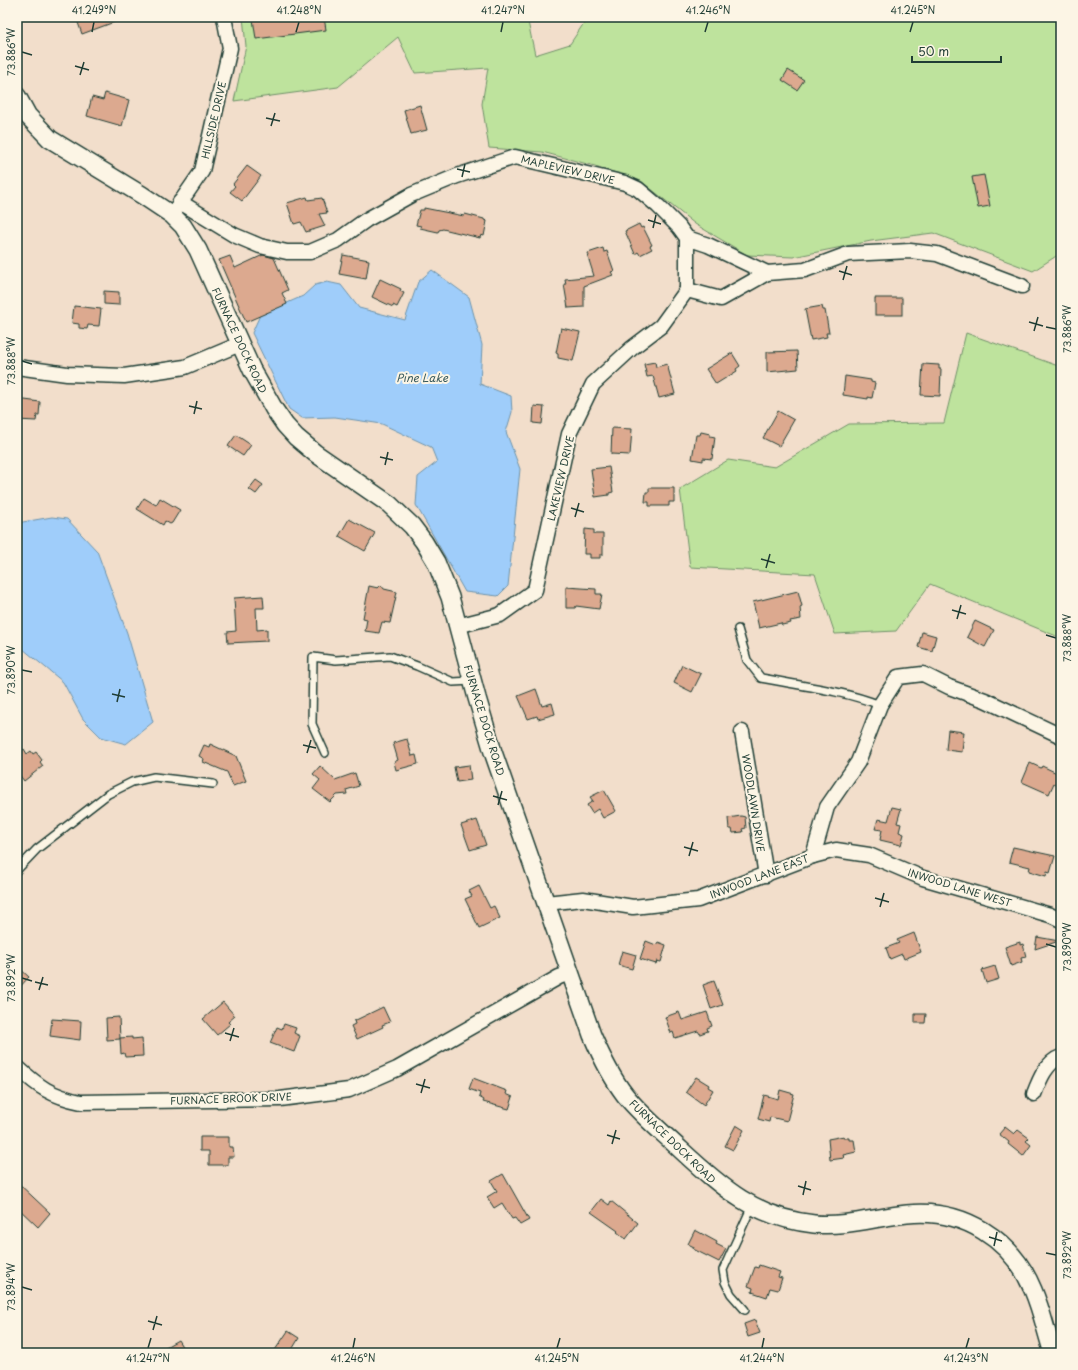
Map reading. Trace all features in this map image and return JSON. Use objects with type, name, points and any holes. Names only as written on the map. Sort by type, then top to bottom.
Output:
[{"type":"street","name":"HILLSIDE DRIVE","points":[[176,209],[202,171],[230,48],[224,17]]},
{"type":"street","name":"FURNACE DOCK ROAD","points":[[17,96],[28,116],[50,139],[176,209],[183,226],[198,250],[240,344],[274,410],[296,437],[315,453],[389,504],[417,532],[436,562],[444,579],[493,752],[570,973],[598,1048],[625,1094],[644,1115],[708,1175],[728,1192],[752,1206],[782,1217],[815,1224],[843,1223],[929,1212],[950,1216],[973,1224],[996,1239],[1022,1267],[1037,1301],[1053,1353]]},
{"type":"street","name":"MAPLEVIEW DRIVE","points":[[176,209],[260,246],[287,252],[310,252],[338,240],[366,220],[411,195],[457,176],[515,157],[608,178],[632,186],[658,206],[679,227],[687,238]]},
{"type":"street","points":[[767,273],[708,245],[687,238],[687,290],[721,299],[767,273],[805,270],[848,254],[910,251],[937,254],[1022,286]]},
{"type":"street","name":"LAKEVIEW DRIVE","points":[[457,626],[500,615],[535,590],[569,434],[593,384],[632,348],[661,326],[687,290]]},
{"type":"street","points":[[17,367],[67,374],[124,376],[185,367],[240,344]]},
{"type":"street","name":"INWOOD LANE EAST","points":[[546,903],[583,899],[633,907],[698,900],[766,875],[788,864],[813,856],[827,807],[858,762],[880,705],[898,677],[923,674],[949,687],[985,700],[1061,736]]},
{"type":"street","name":"WOODLAWN DRIVE","points":[[742,732],[766,875]]},
{"type":"street","name":"INWOOD LANE WEST","points":[[813,856],[836,850],[870,855],[923,878],[1050,915],[1061,920]]},
{"type":"street","name":"FURNACE BROOK DRIVE","points":[[17,1067],[39,1087],[64,1099],[81,1102],[280,1099],[349,1090],[397,1069],[559,977],[570,973]]},
{"type":"street","points":[[1034,1094],[1041,1075],[1056,1059],[1061,1057]]},
{"type":"lane","points":[[738,629],[747,660],[761,678],[856,696],[880,705]]},
{"type":"lane","points":[[326,754],[312,724],[313,657],[336,660],[390,656],[453,682],[472,681]]},
{"type":"lane","points":[[17,870],[37,849],[108,794],[132,782],[154,777],[213,784]]},
{"type":"lane","points":[[746,1310],[731,1294],[725,1282],[723,1270],[752,1206]]},
{"type":"green space","points":[[243,17],[527,17],[535,55],[570,44],[588,17],[1061,17],[1061,253],[1033,271],[933,233],[871,241],[793,257],[747,255],[695,224],[641,181],[595,166],[542,152],[489,148],[482,104],[488,68],[415,73],[398,37],[338,87],[234,101],[246,46]]},
{"type":"green space","points":[[966,333],[1061,367],[1061,638],[930,584],[896,631],[835,634],[815,574],[690,567],[680,489],[728,460],[775,467],[849,424],[944,423]]},
{"type":"water","name":"Pine Lake","points":[[432,270],[469,297],[482,345],[480,384],[511,396],[512,412],[506,432],[520,469],[508,586],[498,596],[465,592],[416,505],[418,477],[437,462],[431,447],[382,424],[335,417],[302,418],[289,409],[252,333],[260,315],[303,296],[315,285],[327,282],[341,285],[359,308],[405,320],[418,282]]},
{"type":"water","points":[[52,517],[67,519],[97,551],[127,633],[153,722],[126,744],[101,737],[83,719],[63,682],[17,644],[17,523]]},
{"type":"building","points":[[76,17],[125,17],[125,18],[82,34]]},
{"type":"building","points":[[268,17],[324,17],[326,30],[256,39],[253,19]]},
{"type":"building","points":[[788,70],[804,80],[797,90],[782,80]]},
{"type":"building","points":[[105,93],[129,100],[122,126],[87,116],[92,97],[103,100]]},
{"type":"building","points":[[420,105],[427,130],[411,134],[404,110]]},
{"type":"building","points":[[247,166],[261,176],[242,201],[230,192],[235,186],[233,184]]},
{"type":"building","points":[[984,175],[990,206],[978,208],[972,177]]},
{"type":"building","points":[[307,197],[308,200],[322,198],[327,213],[319,214],[325,226],[306,232],[301,222],[294,224],[287,203]]},
{"type":"building","points":[[424,208],[464,216],[465,214],[484,219],[487,221],[484,236],[481,235],[480,238],[443,229],[439,230],[438,232],[420,228],[421,226],[416,225],[420,210],[424,210]]},
{"type":"building","points":[[639,224],[641,228],[643,227],[652,245],[650,246],[652,249],[640,255],[638,252],[635,254],[625,231]]},
{"type":"building","points":[[603,248],[604,252],[607,251],[614,271],[611,272],[613,275],[584,286],[584,307],[568,308],[564,284],[566,284],[565,279],[594,276],[588,253]]},
{"type":"building","points":[[263,255],[274,258],[288,290],[282,293],[287,304],[246,322],[219,260],[230,256],[235,268]]},
{"type":"building","points":[[343,255],[369,260],[366,279],[339,274]]},
{"type":"building","points":[[380,279],[401,289],[400,291],[404,293],[397,307],[393,305],[393,307],[372,297]]},
{"type":"building","points":[[104,291],[119,292],[119,305],[104,304]]},
{"type":"building","points":[[875,298],[902,298],[902,315],[875,315]]},
{"type":"building","points":[[74,306],[101,309],[99,326],[88,325],[87,329],[79,328],[79,324],[72,323]]},
{"type":"building","points":[[822,306],[823,310],[825,310],[829,333],[826,333],[827,337],[811,340],[805,309]]},
{"type":"building","points":[[561,328],[580,332],[573,361],[558,358],[558,354],[556,353]]},
{"type":"building","points":[[797,351],[798,369],[767,372],[767,352]]},
{"type":"building","points":[[732,353],[740,366],[736,369],[737,371],[716,384],[706,369]]},
{"type":"building","points":[[655,362],[656,367],[667,364],[675,394],[659,398],[653,376],[647,377],[644,364]]},
{"type":"building","points":[[923,364],[939,365],[939,369],[941,369],[940,396],[921,395]]},
{"type":"building","points":[[845,376],[871,380],[871,382],[875,383],[872,398],[868,397],[868,399],[843,395]]},
{"type":"building","points":[[17,399],[40,402],[39,415],[37,415],[36,421],[17,420]]},
{"type":"building","points":[[534,406],[544,407],[542,424],[533,423]]},
{"type":"building","points":[[778,411],[794,420],[779,446],[763,438]]},
{"type":"building","points":[[612,428],[632,429],[630,455],[611,454]]},
{"type":"building","points":[[701,432],[715,437],[712,459],[703,458],[703,461],[692,459],[696,435],[700,435]]},
{"type":"building","points":[[236,435],[251,445],[243,456],[228,446]]},
{"type":"building","points":[[609,467],[613,492],[609,493],[609,495],[595,497],[591,469]]},
{"type":"building","points":[[256,480],[263,485],[256,494],[249,489]]},
{"type":"building","points":[[649,488],[674,488],[674,502],[669,502],[669,506],[649,506],[649,502],[645,502],[646,492],[649,492]]},
{"type":"building","points":[[144,498],[156,505],[160,498],[180,510],[172,523],[170,524],[165,521],[163,525],[137,509]]},
{"type":"building","points":[[349,519],[375,533],[365,551],[339,536]]},
{"type":"building","points":[[585,529],[594,530],[594,534],[603,534],[603,555],[600,555],[600,558],[590,558],[590,554],[584,554]]},
{"type":"building","points":[[381,585],[384,589],[397,592],[390,623],[382,622],[379,633],[365,631],[367,619],[363,618],[369,586],[378,588]]},
{"type":"building","points":[[566,587],[596,589],[596,594],[602,594],[599,609],[576,606],[575,608],[566,608]]},
{"type":"building","points":[[798,591],[802,606],[800,607],[801,619],[790,621],[791,623],[782,625],[781,623],[759,628],[753,602]]},
{"type":"building","points":[[263,596],[264,608],[256,608],[257,630],[267,629],[267,641],[228,643],[227,632],[236,631],[234,598]]},
{"type":"building","points":[[975,621],[994,630],[985,647],[967,637]]},
{"type":"building","points":[[922,632],[936,636],[932,651],[918,647]]},
{"type":"building","points":[[682,665],[701,674],[692,692],[674,683]]},
{"type":"building","points":[[536,689],[542,706],[552,703],[555,714],[538,719],[537,716],[528,719],[518,696]]},
{"type":"building","points":[[948,730],[964,732],[962,752],[946,750]]},
{"type":"building","points":[[407,739],[412,756],[416,755],[418,764],[396,770],[394,762],[398,760],[393,743]]},
{"type":"building","points":[[210,744],[236,756],[246,781],[233,786],[227,772],[203,762],[204,759],[199,756],[204,745],[209,747]]},
{"type":"building","points":[[24,749],[27,754],[31,751],[33,754],[36,752],[42,760],[40,762],[43,766],[24,781],[18,773],[21,771],[17,766],[17,754]]},
{"type":"building","points":[[1030,763],[1041,768],[1042,766],[1061,775],[1058,785],[1054,783],[1049,794],[1022,782]]},
{"type":"building","points":[[469,765],[471,780],[457,782],[454,767]]},
{"type":"building","points":[[320,766],[335,780],[355,773],[359,786],[346,790],[347,794],[337,795],[330,802],[313,789],[320,780],[313,774]]},
{"type":"building","points":[[604,790],[616,811],[603,818],[598,809],[592,813],[587,805],[593,801],[590,797]]},
{"type":"building","points":[[892,807],[901,809],[897,823],[901,824],[899,832],[904,834],[901,845],[880,840],[882,830],[875,829],[878,819],[888,821]]},
{"type":"building","points":[[741,816],[745,817],[746,828],[742,829],[743,832],[733,833],[732,829],[729,829],[728,818]]},
{"type":"building","points":[[477,820],[486,845],[470,850],[461,825]]},
{"type":"building","points":[[1013,847],[1055,856],[1050,873],[1047,872],[1046,876],[1029,871],[1030,867],[1009,862]]},
{"type":"building","points":[[479,886],[490,908],[494,906],[500,918],[479,928],[465,899],[472,896],[469,891]]},
{"type":"building","points":[[914,933],[921,952],[904,959],[902,954],[890,959],[886,948],[899,943],[897,940]]},
{"type":"building","points":[[1037,937],[1059,941],[1035,949]]},
{"type":"building","points":[[646,941],[656,945],[658,942],[666,945],[661,962],[657,961],[656,964],[640,959]]},
{"type":"building","points":[[1020,942],[1020,945],[1023,944],[1026,957],[1021,958],[1022,962],[1011,966],[1005,947]]},
{"type":"building","points":[[622,951],[636,955],[632,969],[618,965]]},
{"type":"building","points":[[17,966],[29,977],[17,990]]},
{"type":"building","points":[[995,966],[999,979],[986,983],[982,970]]},
{"type":"building","points":[[714,981],[723,1005],[711,1009],[703,985]]},
{"type":"building","points":[[223,1002],[235,1016],[228,1022],[230,1024],[217,1035],[203,1019]]},
{"type":"building","points":[[383,1007],[390,1022],[382,1025],[383,1027],[357,1039],[351,1026],[355,1024],[354,1021]]},
{"type":"building","points":[[679,1012],[682,1020],[707,1012],[712,1026],[707,1028],[708,1031],[700,1034],[698,1031],[675,1038],[673,1032],[671,1033],[665,1017]]},
{"type":"building","points":[[915,1014],[926,1014],[925,1023],[915,1023]]},
{"type":"building","points":[[119,1017],[120,1039],[107,1040],[106,1018]]},
{"type":"building","points":[[52,1019],[81,1021],[80,1040],[50,1036]]},
{"type":"building","points":[[284,1024],[296,1028],[294,1033],[300,1036],[294,1052],[270,1043],[277,1027],[282,1029]]},
{"type":"building","points":[[132,1037],[132,1039],[142,1038],[143,1056],[125,1057],[124,1053],[121,1054],[120,1038]]},
{"type":"building","points":[[696,1077],[709,1085],[708,1087],[713,1090],[704,1105],[686,1092]]},
{"type":"building","points":[[473,1078],[507,1091],[506,1094],[513,1097],[509,1109],[483,1102],[484,1100],[479,1097],[480,1093],[469,1089]]},
{"type":"building","points":[[780,1090],[794,1094],[787,1121],[770,1117],[769,1122],[758,1119],[764,1095],[778,1099]]},
{"type":"building","points":[[736,1125],[744,1130],[733,1150],[725,1146]]},
{"type":"building","points":[[1005,1127],[1014,1134],[1018,1130],[1029,1138],[1026,1141],[1031,1145],[1023,1156],[1008,1144],[1009,1142],[999,1134]]},
{"type":"building","points":[[844,1136],[844,1138],[849,1138],[849,1140],[854,1140],[856,1152],[843,1155],[844,1158],[830,1160],[828,1139]]},
{"type":"building","points":[[200,1137],[229,1137],[229,1147],[233,1147],[234,1157],[228,1157],[228,1165],[209,1165],[209,1151],[200,1151]]},
{"type":"building","points":[[503,1174],[529,1220],[520,1225],[515,1218],[512,1219],[502,1203],[494,1208],[487,1197],[497,1191],[491,1181]]},
{"type":"building","points":[[17,1182],[50,1213],[38,1227],[17,1207]]},
{"type":"building","points":[[601,1199],[609,1205],[611,1201],[638,1223],[626,1239],[617,1232],[618,1231],[591,1212]]},
{"type":"building","points":[[695,1230],[717,1242],[716,1244],[726,1249],[719,1262],[693,1249],[694,1247],[688,1244]]},
{"type":"building","points":[[759,1265],[780,1272],[778,1277],[782,1278],[778,1290],[770,1288],[767,1297],[752,1292],[753,1288],[748,1286],[755,1267],[758,1268]]},
{"type":"building","points":[[755,1320],[760,1333],[748,1337],[744,1324]]},
{"type":"building","points":[[288,1331],[299,1338],[290,1353],[273,1353]]},
{"type":"building","points":[[178,1340],[186,1353],[155,1353]]}]
